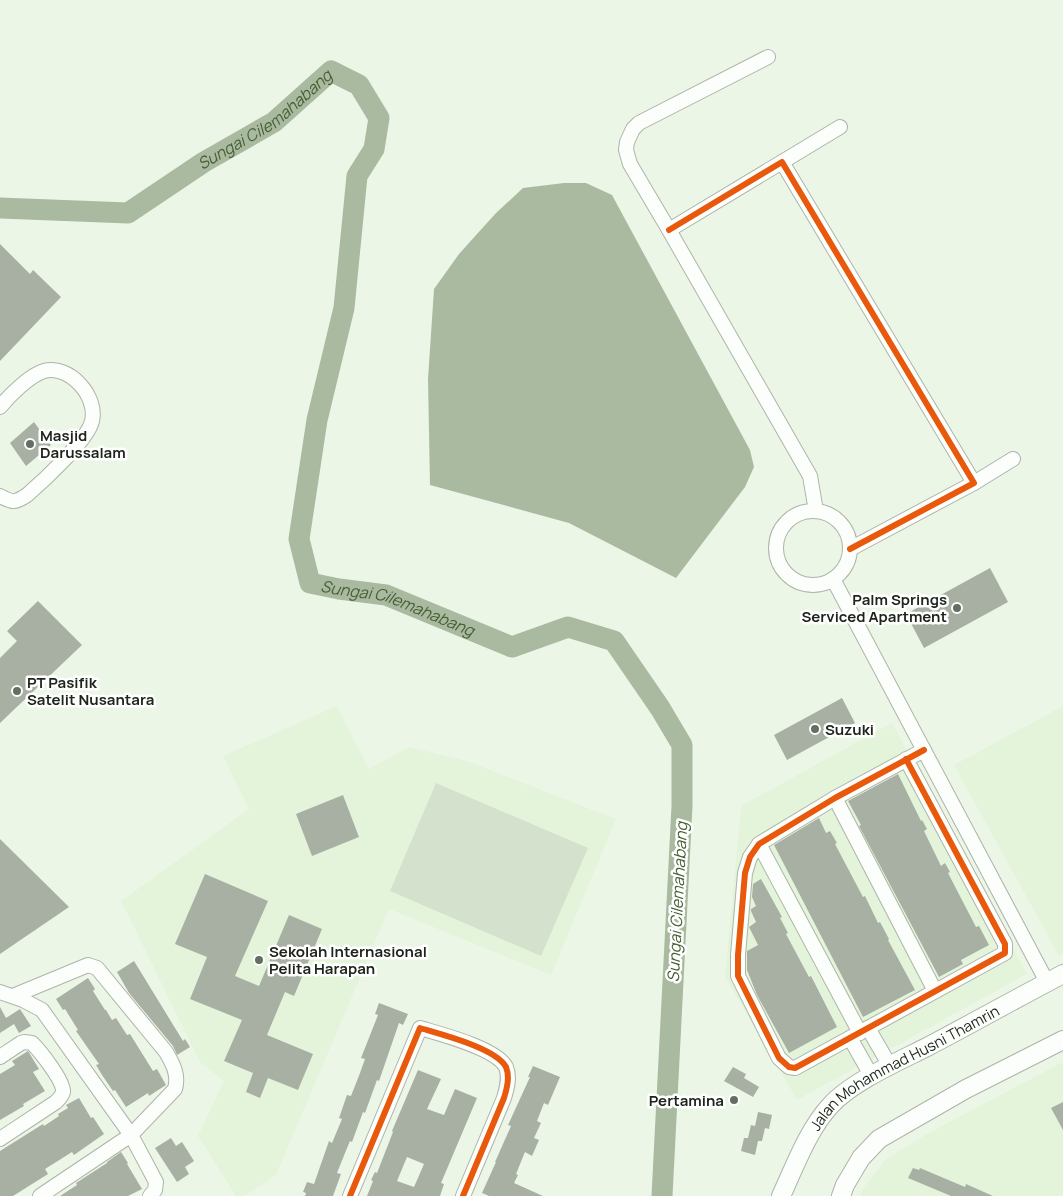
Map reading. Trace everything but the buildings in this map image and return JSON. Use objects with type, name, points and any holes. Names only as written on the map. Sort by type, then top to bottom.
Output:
[{"type":"street","points":[[768,57],[649,117],[633,129],[627,142],[627,156],[810,476],[816,511]]},
{"type":"street","points":[[669,230],[840,127]]},
{"type":"street","points":[[782,162],[974,483]]},
{"type":"street","points":[[0,407],[20,387],[34,377],[52,370],[64,372],[74,379],[87,393],[92,408],[92,422],[77,445],[27,496],[11,502],[0,496]]},
{"type":"street","points":[[850,549],[974,483],[1013,459]]},
{"type":"street","points":[[816,511],[836,520],[844,528],[850,549],[845,566],[833,579],[821,584],[808,585],[796,582],[782,569],[776,551],[777,539],[782,527],[792,518],[803,512],[816,511]]},
{"type":"street","points":[[833,579],[1047,982]]},
{"type":"street","points":[[906,759],[1006,948],[1005,952],[795,1068],[788,1067],[779,1058],[738,976],[744,873],[750,857],[758,844],[835,798],[906,759],[924,750]]},
{"type":"street","points":[[835,798],[935,991]]},
{"type":"street","points":[[758,844],[859,1033],[872,1076]]},
{"type":"street","points":[[7,994],[88,965],[97,968],[166,1052],[175,1067],[177,1083],[175,1089],[131,1135],[40,1196]]},
{"type":"street","name":"Jalan Mohammad Husni Thamrin","points":[[781,1196],[819,1120],[842,1095],[890,1066],[1063,974]]},
{"type":"street","points":[[7,994],[42,1010],[131,1135],[156,1182],[155,1190],[150,1196]]},
{"type":"street","points":[[350,1196],[420,1028],[467,1042],[503,1063],[508,1074],[508,1084],[504,1098],[463,1196]]},
{"type":"street","points":[[859,1033],[890,1066]]},
{"type":"street","points":[[841,1196],[861,1158],[879,1139],[966,1089],[1063,1040]]},
{"type":"street","points":[[0,1057],[21,1043],[32,1043],[60,1081],[63,1092],[56,1102],[0,1139]]},
{"type":"shaded area","points":[[564,183],[586,183],[612,195],[750,450],[754,467],[745,487],[676,578],[569,523],[430,485],[428,379],[434,289],[459,254],[496,213],[523,188]]},
{"type":"shaded area","name":"Sekolah Internasional Pelita Harapan","points":[[337,706],[369,769],[409,747],[467,761],[616,819],[551,975],[389,909],[276,1175],[244,1196],[236,1196],[198,1136],[224,1081],[200,1062],[121,901],[249,809],[223,756]]},
{"type":"shaded area","points":[[1063,706],[1063,954],[1059,956],[954,765]]},
{"type":"shaded area","points":[[892,723],[1027,974],[797,1100],[725,977],[741,806]]},
{"type":"shaded area","points":[[436,783],[588,848],[541,956],[390,891]]},
{"type":"shaded area","points":[[1063,1062],[1063,1196],[860,1196],[864,1187],[886,1159],[925,1135]]},
{"type":"waterway","name":"Sungai Cilemahabang","points":[[0,208],[128,213],[204,162],[274,122],[331,71],[359,85],[379,118],[374,149],[357,176],[344,308],[317,420],[299,539],[310,583],[386,595],[512,647],[568,627],[614,641],[660,708],[682,745],[682,806],[662,1196]]},
{"type":"cycle path","points":[[669,230],[782,162],[974,483],[850,549]]},
{"type":"cycle path","points":[[906,759],[1005,944],[1005,953],[795,1068],[789,1067],[779,1058],[738,976],[745,873],[750,857],[759,844],[835,798],[924,750]]},
{"type":"cycle path","points":[[350,1196],[420,1028],[480,1048],[500,1060],[506,1067],[508,1082],[504,1098],[463,1196]]},
{"type":"place","name":"Masjid Darussalam","points":[[30,444]]},
{"type":"place","name":"Palm Springs Serviced Apartment","points":[[957,608]]},
{"type":"place","name":"PT Pasifik Satelit Nusantara","points":[[17,691]]},
{"type":"place","name":"Suzuki","points":[[815,729]]},
{"type":"place","name":"Sekolah Internasional Pelita Harapan","points":[[259,960]]},
{"type":"place","name":"Pertamina","points":[[734,1100]]}]
